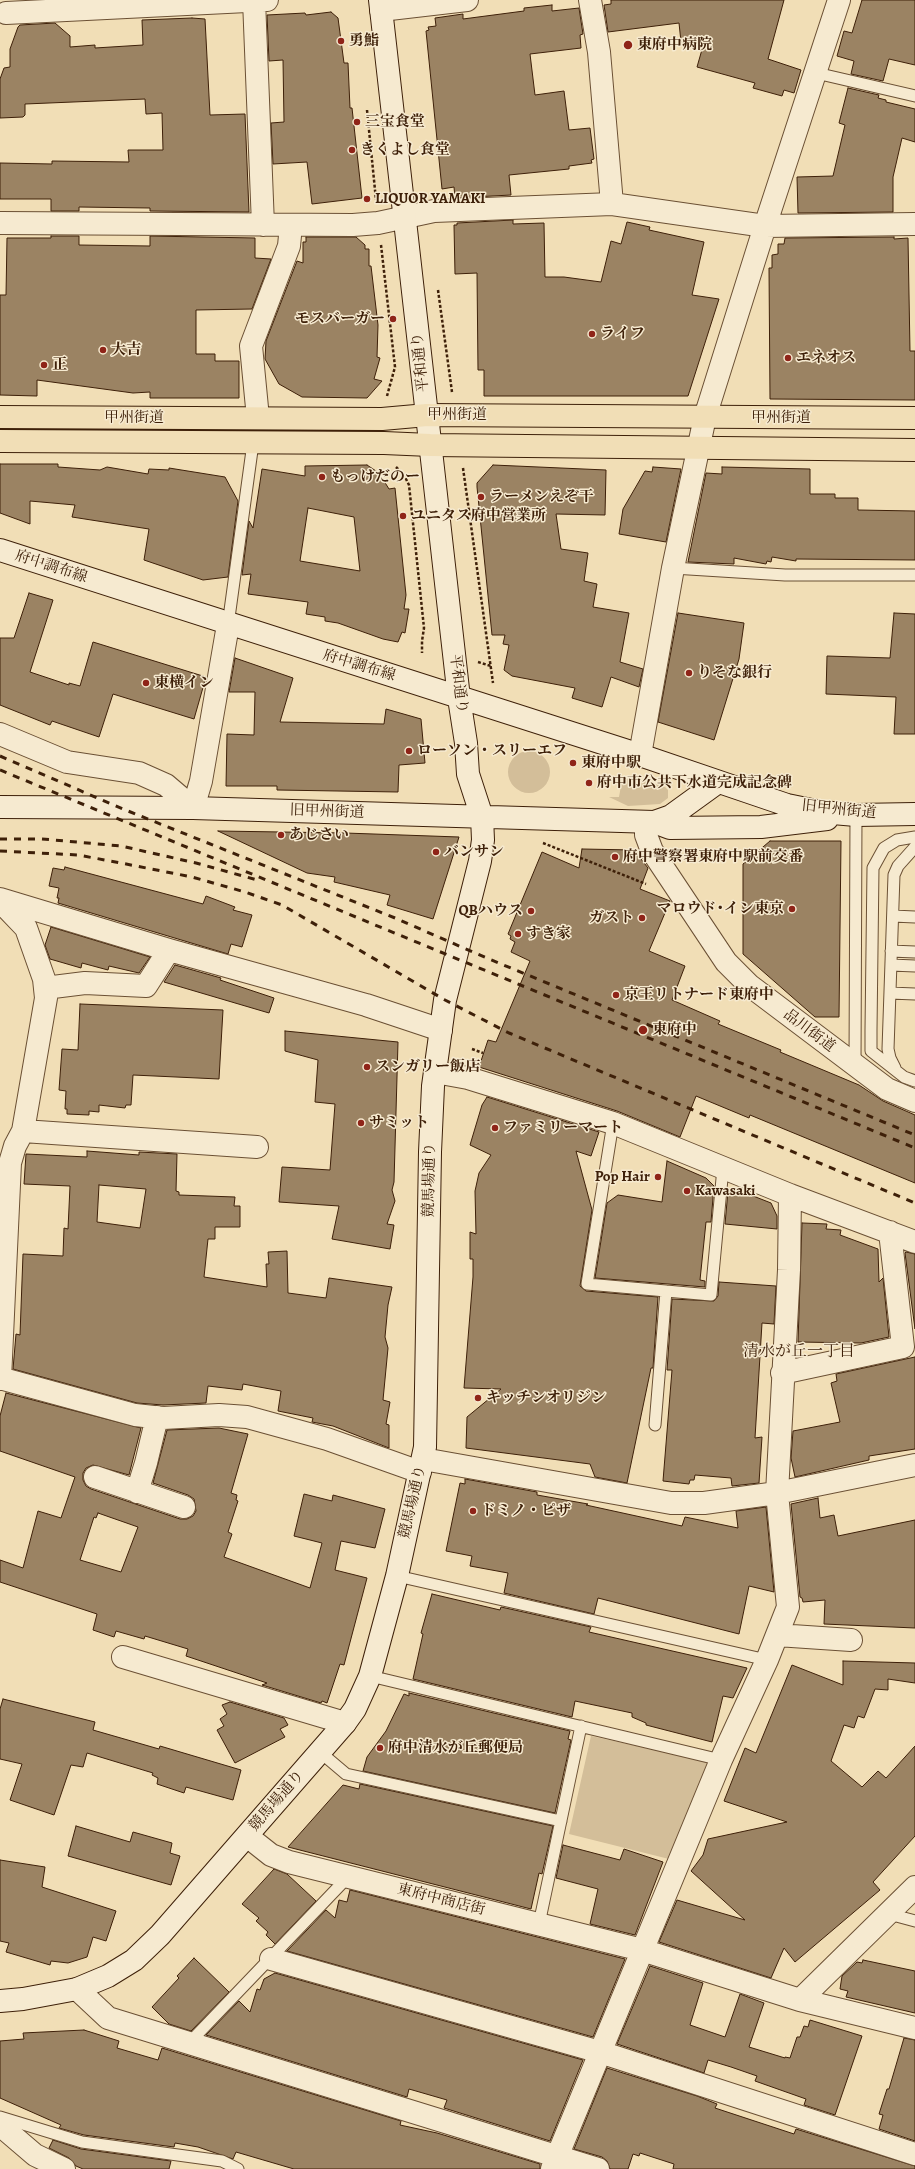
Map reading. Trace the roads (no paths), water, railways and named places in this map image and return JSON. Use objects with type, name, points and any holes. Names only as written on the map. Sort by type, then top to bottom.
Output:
[{"type":"highway","name":"甲州街道","points":[[0,417],[382,419],[427,414],[915,418]]},
{"type":"highway","name":"甲州街道","points":[[0,441],[384,443],[460,446],[915,450]]},
{"type":"street","points":[[254,0],[263,225]]},
{"type":"street","points":[[4,13],[120,4],[267,0]]},
{"type":"street","points":[[380,5],[468,0]]},
{"type":"street","points":[[590,0],[599,52],[612,204]]},
{"type":"street","points":[[640,755],[673,568],[705,417],[765,226],[839,0]]},
{"type":"street","name":"平和通り","points":[[380,5],[459,698],[466,743],[468,774],[482,817]]},
{"type":"street","points":[[0,223],[353,225],[378,223],[404,216],[434,211],[612,204],[765,226],[915,224]]},
{"type":"street","points":[[258,418],[251,346],[289,246],[291,225]]},
{"type":"street","name":"府中調布線","points":[[0,550],[228,625],[640,755],[718,782]]},
{"type":"street","points":[[0,734],[67,762],[139,773],[166,785],[193,808],[202,781],[228,625]]},
{"type":"street","points":[[650,822],[672,816],[718,782]]},
{"type":"street","name":"旧甲州街道","points":[[718,782],[787,805],[821,812],[856,815],[915,814]]},
{"type":"street","name":"旧甲州街道","points":[[0,807],[193,808],[650,822]]},
{"type":"street","points":[[650,822],[670,828],[761,827],[856,815]]},
{"type":"street","name":"競馬場通り","points":[[0,2001],[23,1999],[77,1988],[108,1976],[134,1960],[160,1935],[345,1724],[355,1710],[370,1676],[397,1576],[425,1448],[430,1152],[435,1072],[440,1030],[446,1000],[480,861],[483,840],[482,817]]},
{"type":"street","name":"品川街道","points":[[650,822],[646,835],[652,851],[726,962],[748,985],[854,1065],[887,1089],[915,1101]]},
{"type":"street","points":[[0,900],[169,950],[366,1005],[440,1030]]},
{"type":"street","points":[[0,900],[26,928],[45,988],[41,1030],[13,1141],[10,1163],[1,1374],[135,1415],[157,1417],[219,1415],[247,1417],[421,1466],[671,1503],[704,1503],[777,1493],[915,1465]]},
{"type":"street","points":[[45,988],[85,984],[146,986],[169,950]]},
{"type":"street","points":[[435,1072],[468,1078],[613,1123],[790,1195],[915,1242]]},
{"type":"street","points":[[13,1141],[257,1147]]},
{"type":"street","points":[[554,2163],[721,1760],[767,1660],[788,1607],[777,1493],[782,1373],[789,1270],[790,1195]]},
{"type":"street","points":[[782,1373],[903,1347],[890,1232]]},
{"type":"street","points":[[137,1492],[146,1463],[157,1417]]},
{"type":"street","points":[[96,1477],[184,1507]]},
{"type":"street","points":[[777,1635],[851,1640]]},
{"type":"street","points":[[123,1657],[345,1724]]},
{"type":"street","name":"東府中商店街","points":[[247,1836],[271,1855],[348,1878],[642,1950],[800,2000],[915,2028]]},
{"type":"street","points":[[800,2000],[915,1887]]},
{"type":"street","points":[[271,1959],[600,2052],[915,2154]]},
{"type":"street","points":[[77,1988],[108,2018],[190,2042],[554,2163],[598,2169]]},
{"type":"street","points":[[0,2125],[35,2155],[64,2169]]},
{"type":"lane","points":[[816,73],[915,96]]},
{"type":"lane","points":[[228,625],[253,443]]},
{"type":"lane","points":[[673,568],[785,575],[915,575]]},
{"type":"lane","points":[[854,1065],[856,815]]},
{"type":"lane","points":[[915,837],[897,840],[884,848],[873,868],[871,1030],[871,1051],[904,1077],[915,1081]]},
{"type":"lane","points":[[904,1077],[890,1058],[888,1049],[893,916],[896,870],[906,855],[915,847]]},
{"type":"lane","points":[[856,851],[873,868]]},
{"type":"lane","points":[[893,916],[915,917]]},
{"type":"lane","points":[[892,951],[915,952]]},
{"type":"lane","points":[[891,965],[915,966]]},
{"type":"lane","points":[[890,993],[915,994]]},
{"type":"lane","points":[[854,1028],[871,1030]]},
{"type":"lane","points":[[613,1123],[587,1284],[711,1295],[723,1168]]},
{"type":"lane","points":[[655,1424],[666,1291]]},
{"type":"lane","points":[[397,1576],[767,1660]]},
{"type":"lane","points":[[370,1676],[721,1760]]},
{"type":"lane","points":[[539,1924],[581,1726]]},
{"type":"lane","points":[[320,1752],[346,1774],[561,1821]]},
{"type":"lane","points":[[190,2042],[348,1878]]},
{"type":"lane","points":[[889,1914],[915,1921]]},
{"type":"lane","points":[[0,2117],[82,2142],[222,2161],[238,2169]]},
{"type":"railway","points":[[0,756],[123,809],[395,918],[489,959],[915,1135]]},
{"type":"railway","points":[[0,770],[915,1148]]},
{"type":"railway","points":[[0,839],[42,839],[121,846],[196,863],[261,881]]},
{"type":"railway","points":[[0,851],[78,855],[121,863],[192,877],[245,892],[282,905],[445,1000],[509,1033],[915,1203]]},
{"type":"place","name":"勇鮨","points":[[341,41]]},
{"type":"place","name":"東府中病院","points":[[628,45]]},
{"type":"place","name":"三宝食堂","points":[[357,122]]},
{"type":"place","name":"きくよし食堂","points":[[352,150]]},
{"type":"place","name":"LIQUOR YAMAKI","points":[[367,199]]},
{"type":"place","name":"モスバーガー","points":[[393,319]]},
{"type":"place","name":"ライフ","points":[[592,334]]},
{"type":"place","name":"大吉","points":[[103,350]]},
{"type":"place","name":"エネオス","points":[[788,358]]},
{"type":"place","name":"正","points":[[44,365]]},
{"type":"place","name":"もっけだのー","points":[[322,477]]},
{"type":"place","name":"ラーメンえぞ干","points":[[481,497]]},
{"type":"place","name":"ユニタス府中営業所","points":[[403,516]]},
{"type":"place","name":"りそな銀行","points":[[689,673]]},
{"type":"place","name":"東横イン","points":[[146,683]]},
{"type":"place","name":"ローソン・スリーエフ","points":[[409,751]]},
{"type":"place","name":"東府中駅","points":[[573,763]]},
{"type":"place","name":"府中市公共下水道完成記念碑","points":[[589,783]]},
{"type":"place","name":"あじさい","points":[[281,835]]},
{"type":"place","name":"バンサン","points":[[436,852]]},
{"type":"place","name":"府中警察署東府中駅前交番","points":[[615,857]]},
{"type":"place","name":"マロウド･イン東京","points":[[792,909]]},
{"type":"place","name":"QBハウス","points":[[531,911]]},
{"type":"place","name":"ガスト","points":[[642,918]]},
{"type":"place","name":"すき家","points":[[518,934]]},
{"type":"place","name":"京王リトナード東府中","points":[[616,995]]},
{"type":"place","name":"東府中","points":[[643,1030]]},
{"type":"place","name":"スンガリー飯店","points":[[367,1067]]},
{"type":"place","name":"サミット","points":[[361,1123]]},
{"type":"place","name":"ファミリーマート","points":[[495,1128]]},
{"type":"place","name":"Pop Hair","points":[[658,1177]]},
{"type":"place","name":"Kawasaki","points":[[687,1191]]},
{"type":"place","name":"キッチンオリジン","points":[[478,1398]]},
{"type":"place","name":"ドミノ・ピザ","points":[[473,1511]]},
{"type":"place","name":"府中清水が丘郵便局","points":[[380,1748]]},
{"type":"district","name":"清水が丘一丁目","points":[[799,1352]]}]
